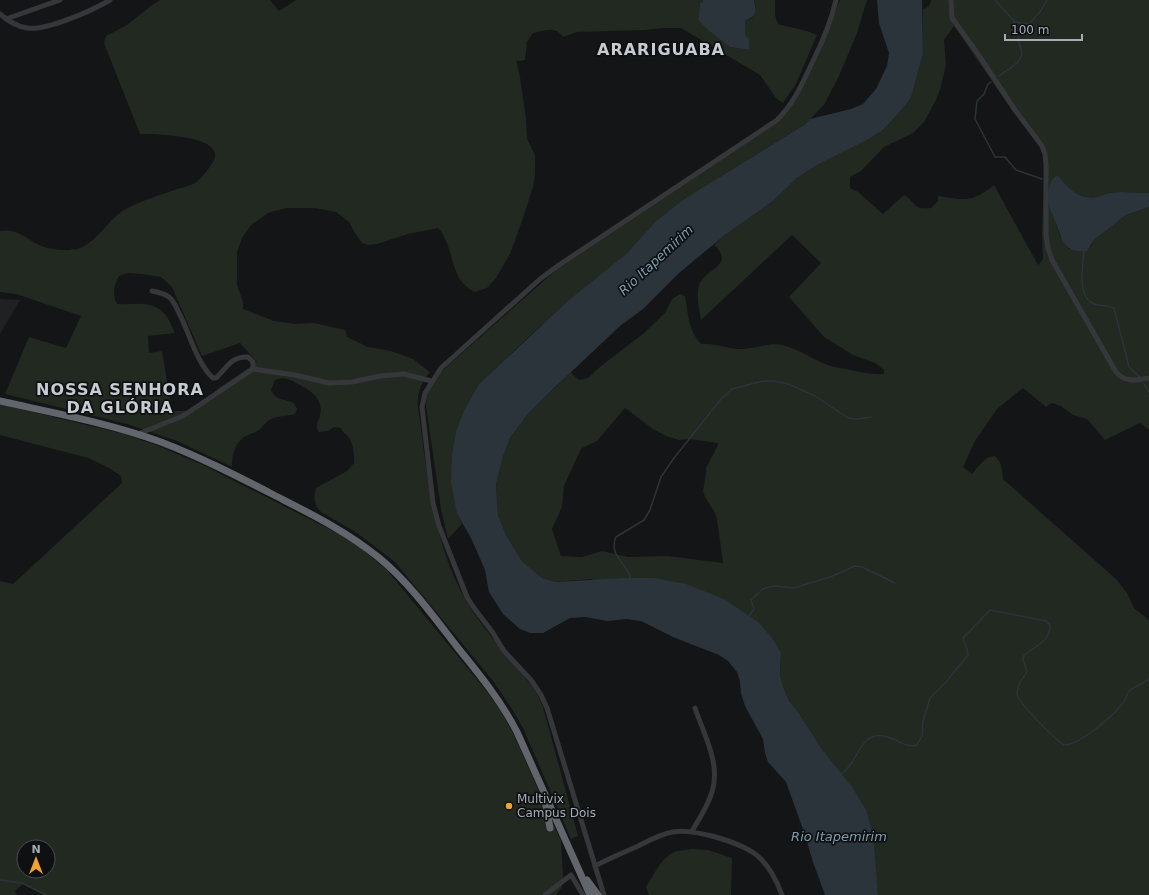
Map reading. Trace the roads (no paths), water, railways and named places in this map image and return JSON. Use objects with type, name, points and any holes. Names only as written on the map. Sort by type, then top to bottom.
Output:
[{"type":"highway","points":[[0,401],[110,426],[161,442],[206,462],[319,518],[344,532],[379,558],[406,583],[497,697],[517,732],[590,895]]},
{"type":"highway","points":[[544,790],[550,828]]},
{"type":"highway","points":[[579,870],[602,895]]},
{"type":"highway","points":[[579,870],[584,895]]},
{"type":"street","points":[[6,19],[60,0]]},
{"type":"street","points":[[0,14],[6,19],[26,28],[41,28],[94,9],[110,0]]},
{"type":"street","points":[[602,895],[595,866],[541,695],[531,680],[504,651],[493,633],[474,608],[468,597],[439,526],[433,503],[422,406],[425,393],[431,381],[441,368],[540,279],[777,120],[792,104],[797,95],[822,43],[836,0]]},
{"type":"street","points":[[951,0],[952,18],[1015,110],[1042,146],[1046,164],[1046,235],[1052,260],[1116,372],[1128,380],[1149,378]]},
{"type":"street","points":[[152,291],[168,296],[172,300],[184,322],[203,365],[213,378],[216,378],[234,359],[241,356],[248,357],[253,362],[253,369]]},
{"type":"street","points":[[138,435],[183,416],[253,369],[295,375],[329,383],[352,382],[380,376],[404,374],[431,381]]},
{"type":"street","points":[[692,831],[709,800],[714,783],[715,771],[713,759],[695,708]]},
{"type":"street","points":[[595,866],[656,837],[672,832],[692,831],[735,843],[751,850],[771,872],[782,895]]},
{"type":"street","points":[[546,895],[571,875],[584,895]]},
{"type":"water","points":[[703,0],[754,0],[755,13],[745,21],[745,34],[749,40],[750,50],[730,47],[709,31],[698,20],[700,3],[702,3]]},
{"type":"water","name":"Rio Itapemirim","points":[[877,0],[922,0],[923,54],[911,98],[883,130],[869,139],[819,164],[797,178],[773,201],[725,235],[679,273],[643,309],[620,326],[528,414],[510,438],[496,484],[498,515],[507,537],[522,561],[542,578],[556,582],[623,578],[654,578],[686,584],[724,599],[758,622],[772,638],[781,653],[780,675],[789,701],[799,713],[821,748],[852,787],[866,810],[873,834],[878,895],[825,895],[786,782],[768,762],[763,739],[745,706],[737,672],[728,661],[719,655],[673,637],[641,621],[626,619],[608,621],[585,617],[570,618],[543,633],[530,633],[520,629],[503,614],[489,592],[485,570],[471,538],[457,514],[451,482],[452,453],[456,431],[464,410],[479,384],[568,301],[626,254],[657,220],[684,199],[804,125],[810,119],[851,109],[863,104],[876,89],[887,66],[889,53],[879,23]]},
{"type":"water","points":[[1058,176],[1070,189],[1085,197],[1097,197],[1114,192],[1149,193],[1149,207],[1126,215],[1094,240],[1087,251],[1073,250],[1066,245],[1062,239],[1050,211],[1048,196],[1050,185],[1054,178]]},
{"type":"waterway","points":[[995,0],[1015,22],[1029,24],[1040,12],[1047,0]]},
{"type":"waterway","points":[[999,76],[1016,64],[1021,57],[1022,53],[1014,22]]},
{"type":"waterway","points":[[991,82],[988,84],[984,94],[977,101],[975,119],[995,157],[1005,157],[1016,170],[1042,179]]},
{"type":"waterway","points":[[1084,250],[1082,271],[1084,293],[1087,299],[1092,303],[1114,308],[1129,367],[1140,377]]},
{"type":"waterway","points":[[631,579],[629,573],[614,549],[616,537],[644,520],[650,510],[661,477],[674,458],[722,398],[732,389],[763,381],[775,381],[788,384],[815,396],[848,418],[857,419],[871,417]]},
{"type":"waterway","points":[[1144,384],[1149,392]]},
{"type":"waterway","points":[[748,617],[754,609],[751,600],[763,589],[775,586],[794,588],[830,577],[855,566],[862,567],[895,583]]},
{"type":"waterway","points":[[840,775],[849,766],[863,744],[872,737],[884,736],[906,745],[917,745],[922,736],[923,721],[930,698],[946,682],[968,655],[963,638],[990,610],[1046,621],[1050,625],[1050,631],[1045,639],[1024,655],[1023,660],[1027,671],[1019,685],[1017,694],[1030,713],[1064,745],[1071,744],[1096,729],[1118,709],[1130,690],[1149,679]]},
{"type":"waterway","points":[[0,880],[22,883],[46,895]]},
{"type":"place","name":"Multivix Campus Dois","points":[[509,806]]},
{"type":"district","name":"ARARIGUABA","points":[[661,49]]},
{"type":"district","name":"NOSSA SENHORA DA GLÓRIA","points":[[120,398]]}]
